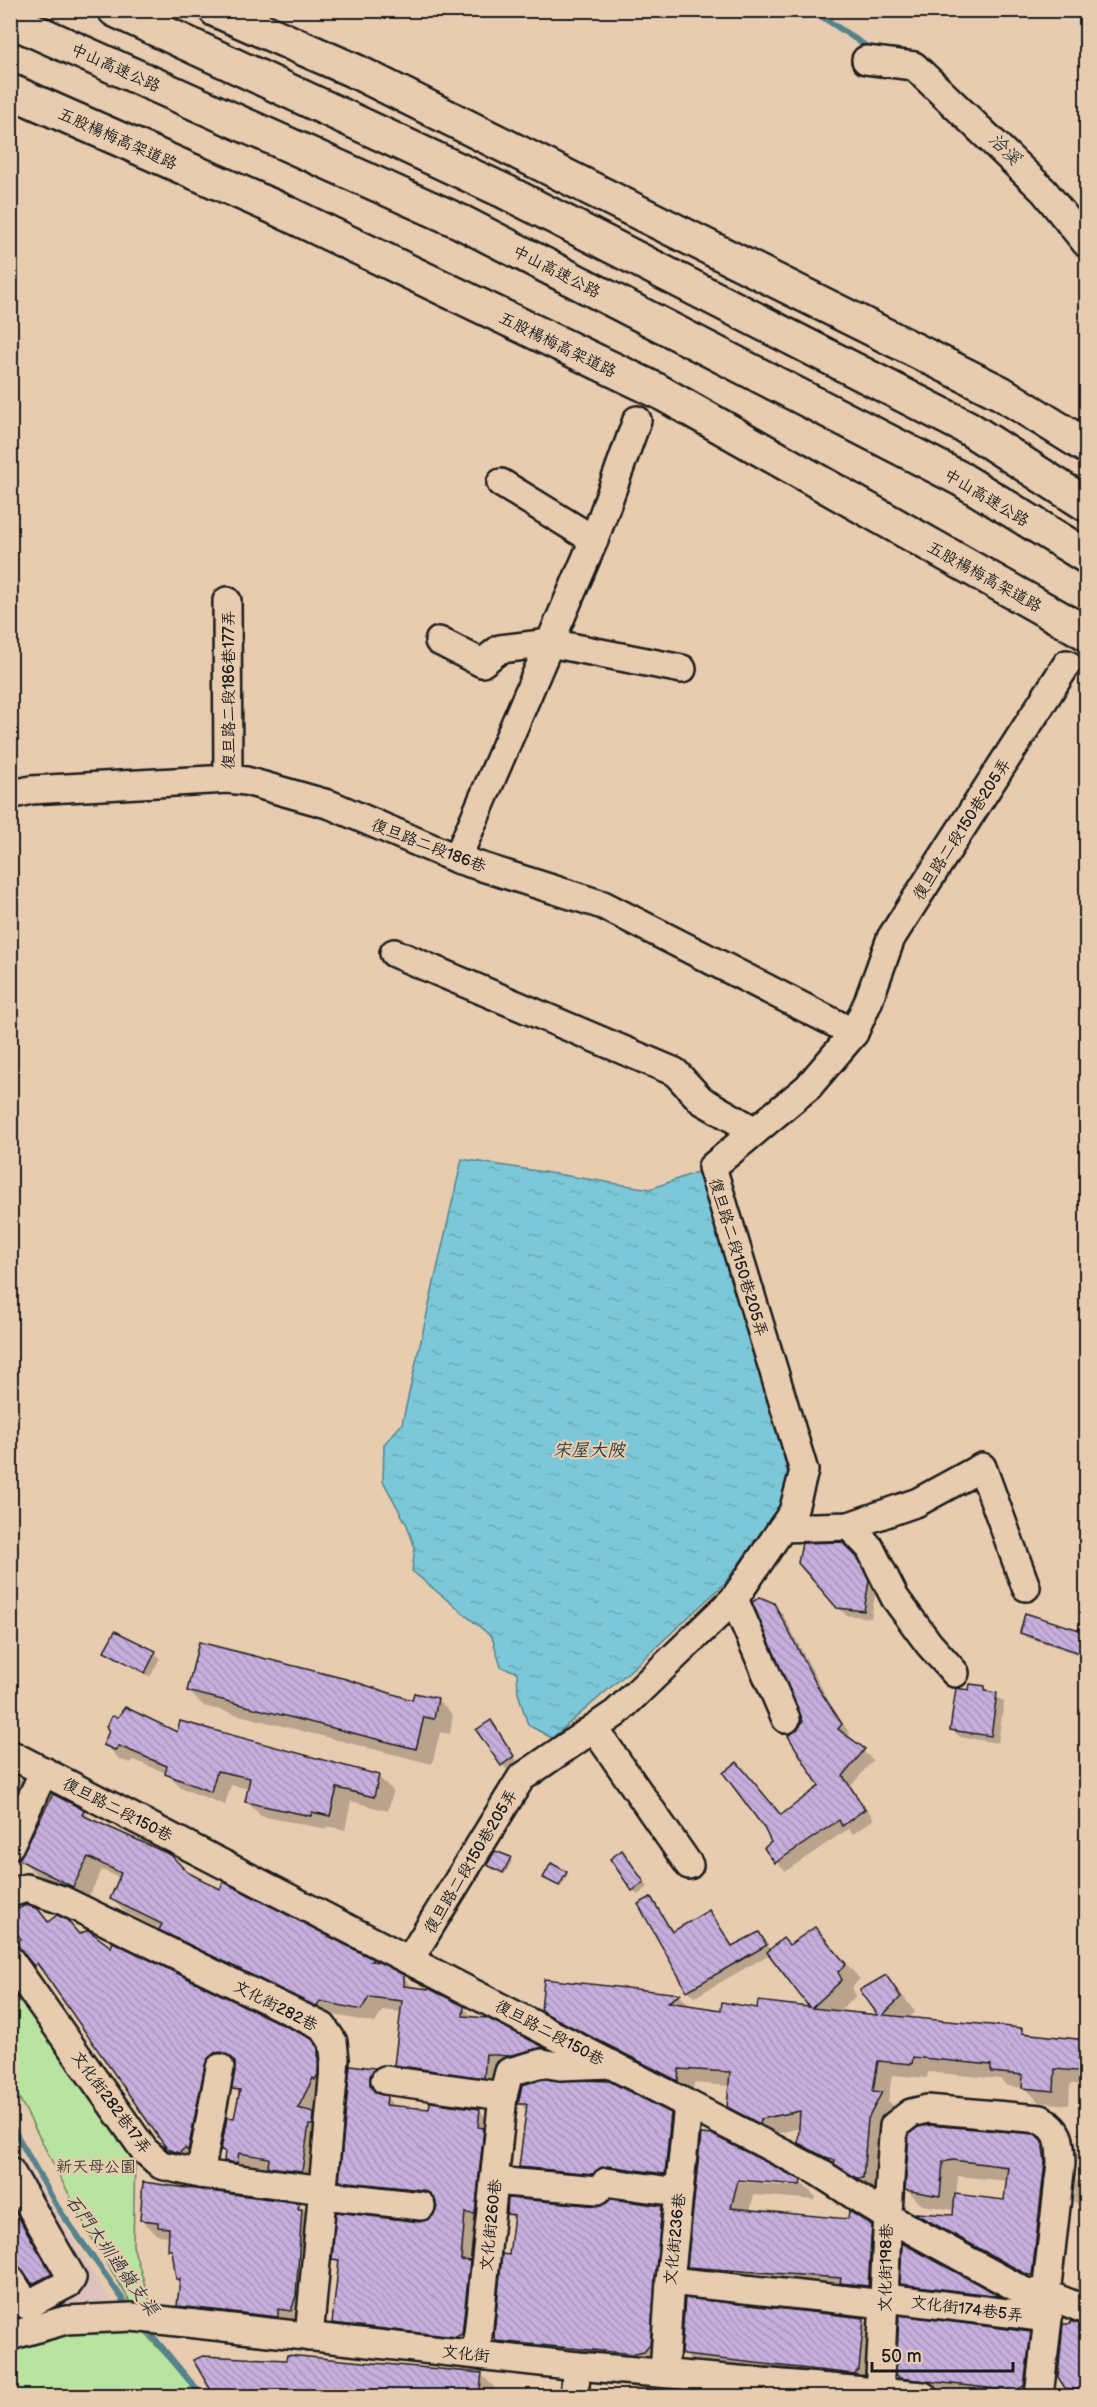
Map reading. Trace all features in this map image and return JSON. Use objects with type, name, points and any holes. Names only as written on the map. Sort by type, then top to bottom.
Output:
[{"type":"highway","points":[[115,10],[506,192],[968,428],[1086,504]]},
{"type":"highway","points":[[216,10],[357,72],[1001,393],[1086,446]]},
{"type":"highway","name":"中山高速公路","points":[[10,20],[461,222],[961,479],[1086,556]]},
{"type":"highway","name":"五股楊梅高架道路","points":[[10,91],[276,208],[658,391],[1086,633]]},
{"type":"street","points":[[866,60],[914,66],[1044,191],[1086,243]]},
{"type":"street","points":[[457,859],[594,540],[637,420]]},
{"type":"street","points":[[501,483],[594,540]]},
{"type":"street","name":"復旦路二段186巷177弄","points":[[227,601],[228,779]]},
{"type":"street","points":[[439,641],[482,663],[500,649],[550,643],[682,669]]},
{"type":"street","name":"復旦路二段150巷205弄","points":[[410,1959],[521,1778],[616,1713],[734,1599],[793,1512],[804,1471],[711,1167],[807,1087],[854,1033],[891,938],[1067,664]]},
{"type":"street","name":"復旦路二段186巷","points":[[10,795],[32,790],[228,779],[246,781],[331,805],[457,859],[603,905],[854,1033]]},
{"type":"street","points":[[394,953],[675,1072],[701,1100],[755,1131]]},
{"type":"street","points":[[782,1528],[849,1526],[918,1502],[982,1467],[1026,1587]]},
{"type":"street","points":[[849,1526],[870,1548],[895,1598],[929,1644],[955,1673]]},
{"type":"street","points":[[734,1599],[786,1719]]},
{"type":"street","points":[[594,1728],[689,1865]]},
{"type":"street","name":"復旦路二段150巷","points":[[10,1754],[817,2171],[886,2216],[1047,2306],[1086,2310]]},
{"type":"street","points":[[10,1845],[44,1771]]},
{"type":"street","name":"文化街282巷","points":[[14,1884],[62,1900],[323,2027],[333,2042],[335,2059],[309,2337]]},
{"type":"street","name":"文化街282巷17弄","points":[[10,1960],[144,2150],[161,2165],[200,2174],[421,2206]]},
{"type":"street","name":"文化街260巷","points":[[476,2354],[503,2096],[509,2072],[542,2063],[560,2066],[612,2064]]},
{"type":"street","points":[[200,2174],[220,2068]]},
{"type":"street","points":[[385,2080],[503,2096]]},
{"type":"street","name":"文化街236巷","points":[[664,2373],[670,2281],[688,2105]]},
{"type":"street","name":"文化街198巷","points":[[879,2392],[886,2301],[886,2216],[894,2126],[911,2113],[927,2109],[1041,2120],[1055,2128],[1060,2141],[1061,2163],[1047,2306]]},
{"type":"street","points":[[10,2171],[72,2278],[69,2283],[27,2305],[10,2279]]},
{"type":"street","points":[[494,2181],[679,2192]]},
{"type":"street","name":"文化街174巷5弄","points":[[670,2281],[886,2301],[1047,2306]]},
{"type":"street","points":[[1039,2397],[1047,2306]]},
{"type":"street","name":"文化街","points":[[10,2336],[66,2320],[137,2318],[577,2366],[923,2397]]},
{"type":"street","points":[[574,2397],[577,2366]]},
{"type":"shaded area","points":[[10,2138],[111,2302],[78,2303],[11,2322]]},
{"type":"shaded area","points":[[508,2389],[541,2392],[548,2396],[505,2396]]},
{"type":"green space","name":"新天母公園","points":[[10,1979],[135,2158],[133,2246],[151,2305],[134,2308],[90,2235],[11,2082]]},
{"type":"green space","points":[[66,2320],[140,2328],[202,2396],[11,2396],[10,2339]]},
{"type":"water","name":"宋屋大陂","points":[[462,1159],[650,1189],[697,1172],[761,1349],[788,1476],[783,1503],[724,1584],[640,1662],[552,1738],[528,1725],[518,1693],[517,1672],[501,1667],[492,1637],[412,1571],[415,1548],[407,1525],[383,1481],[384,1444],[402,1424]]},
{"type":"building","points":[[842,1542],[857,1557],[869,1581],[864,1611],[837,1608],[798,1563],[802,1543]]},
{"type":"building","points":[[760,1597],[774,1603],[819,1689],[842,1724],[838,1729],[865,1749],[843,1776],[865,1809],[842,1826],[839,1820],[775,1863],[764,1848],[771,1842],[764,1828],[723,1773],[737,1762],[781,1815],[819,1786],[788,1736],[798,1729],[803,1721],[752,1602]]},
{"type":"building","points":[[1025,1613],[1086,1632],[1086,1655],[1020,1633]]},
{"type":"building","points":[[115,1631],[156,1651],[145,1673],[104,1651]]},
{"type":"building","points":[[199,1642],[346,1679],[412,1700],[414,1693],[438,1698],[434,1719],[424,1717],[416,1749],[187,1691]]},
{"type":"building","points":[[970,1684],[985,1686],[985,1691],[997,1693],[991,1736],[950,1730],[956,1688],[969,1690]]},
{"type":"building","points":[[125,1707],[177,1732],[180,1721],[379,1775],[374,1797],[337,1788],[330,1816],[312,1812],[311,1816],[245,1802],[250,1778],[217,1771],[211,1792],[165,1774],[167,1766],[119,1746],[115,1750],[103,1745],[109,1731],[106,1727],[112,1716],[118,1717]]},
{"type":"building","points":[[491,1720],[514,1756],[501,1766],[476,1730]]},
{"type":"building","points":[[53,1794],[84,1810],[82,1815],[171,1855],[187,1872],[220,1889],[224,1882],[373,1959],[371,1961],[379,1962],[404,1975],[404,1986],[430,1989],[464,2006],[463,2016],[487,2018],[544,2047],[507,2056],[486,2054],[484,2078],[394,2065],[402,2001],[369,1997],[361,2010],[320,2001],[317,2007],[159,1930],[162,1924],[110,1899],[121,1873],[88,1857],[73,1887],[19,1860]]},
{"type":"building","points":[[622,1850],[644,1882],[632,1891],[610,1859]]},
{"type":"building","points":[[495,1851],[511,1857],[503,1873],[487,1865]]},
{"type":"building","points":[[551,1863],[567,1872],[559,1886],[543,1878]]},
{"type":"building","points":[[651,1897],[672,1932],[709,1910],[732,1946],[759,1932],[767,1945],[687,1991],[638,1904]]},
{"type":"building","points":[[26,1905],[38,1909],[48,1922],[57,1915],[67,1920],[79,1934],[88,1930],[111,1947],[113,1942],[312,2039],[318,2048],[318,2074],[315,2080],[313,2078],[298,2108],[314,2112],[313,2125],[309,2125],[302,2171],[268,2167],[269,2158],[239,2153],[237,2163],[224,2161],[225,2151],[221,2150],[227,2117],[234,2118],[240,2090],[232,2089],[235,2062],[222,2052],[214,2053],[205,2065],[188,2151],[185,2148],[179,2153],[167,2149],[37,1963],[34,1966],[19,1948],[18,1941],[21,1939],[10,1923],[10,1913]]},
{"type":"building","points":[[815,1927],[846,1964],[838,1972],[842,1980],[812,2008],[878,2015],[860,1990],[886,1975],[901,1997],[883,2015],[1022,2028],[1022,2033],[1086,2040],[1086,2072],[1055,2069],[1054,2091],[1022,2088],[1023,2075],[991,2072],[991,2065],[913,2057],[912,2064],[878,2061],[873,2091],[882,2092],[868,2119],[863,2178],[856,2178],[834,2164],[835,2160],[828,2159],[798,2143],[800,2111],[761,2119],[760,2124],[727,2107],[730,2072],[679,2069],[678,2081],[541,2011],[544,1979],[681,1994],[668,2002],[721,2010],[722,2002],[757,2008],[758,2001],[809,2007],[767,1952],[783,1938],[789,1945]]},
{"type":"building","points":[[350,2065],[375,2068],[370,2077],[370,2085],[376,2093],[387,2096],[386,2105],[429,2109],[430,2102],[480,2109],[478,2127],[484,2128],[475,2214],[465,2213],[461,2260],[470,2261],[462,2334],[455,2337],[332,2323],[339,2260],[332,2259],[336,2212],[420,2222],[433,2216],[437,2207],[431,2194],[423,2190],[339,2181]]},
{"type":"building","points":[[543,2079],[609,2081],[671,2113],[665,2174],[608,2166],[600,2168],[593,2174],[519,2167],[527,2104],[518,2104],[522,2085]]},
{"type":"building","points":[[928,2125],[1035,2134],[1042,2141],[1045,2162],[1032,2275],[1028,2275],[914,2213],[953,2215],[955,2194],[1004,2200],[1008,2167],[953,2160],[943,2162],[940,2196],[905,2190],[909,2134],[918,2127]]},
{"type":"building","points":[[701,2134],[713,2135],[801,2180],[800,2185],[738,2180],[731,2208],[848,2219],[849,2211],[872,2225],[868,2286],[840,2283],[841,2278],[687,2267]]},
{"type":"building","points":[[143,2182],[299,2203],[298,2209],[302,2209],[296,2296],[291,2311],[278,2309],[278,2317],[177,2306],[180,2279],[176,2279],[172,2250],[168,2250],[169,2228],[158,2227],[158,2222],[140,2220]]},
{"type":"building","points":[[508,2198],[597,2206],[611,2199],[662,2206],[650,2345],[644,2352],[635,2354],[496,2341],[494,2335],[502,2254],[509,2255],[514,2215],[507,2214]]},
{"type":"building","points":[[10,2203],[52,2274],[32,2284],[23,2270],[10,2263]]},
{"type":"building","points":[[902,2243],[1000,2296],[900,2284]]},
{"type":"building","points":[[685,2298],[864,2318],[859,2369],[854,2374],[684,2355],[681,2353]]},
{"type":"building","points":[[899,2315],[1031,2332],[1024,2386],[1015,2391],[899,2378],[896,2374]]},
{"type":"building","points":[[1070,2321],[1086,2326],[1086,2391],[1065,2388],[1058,2377],[1063,2324],[1070,2324]]},
{"type":"building","points":[[287,2355],[482,2373],[479,2397],[340,2397],[278,2390],[287,2397],[215,2397],[193,2360],[203,2356],[286,2360]]},
{"type":"waterway","name":"洽溪","points":[[812,10],[869,48]]},
{"type":"waterway","name":"石門大圳過嶺支渠","points":[[10,2123],[58,2208],[129,2308]]},
{"type":"waterway","name":"石門大圳過嶺支渠","points":[[146,2328],[202,2396]]}]
